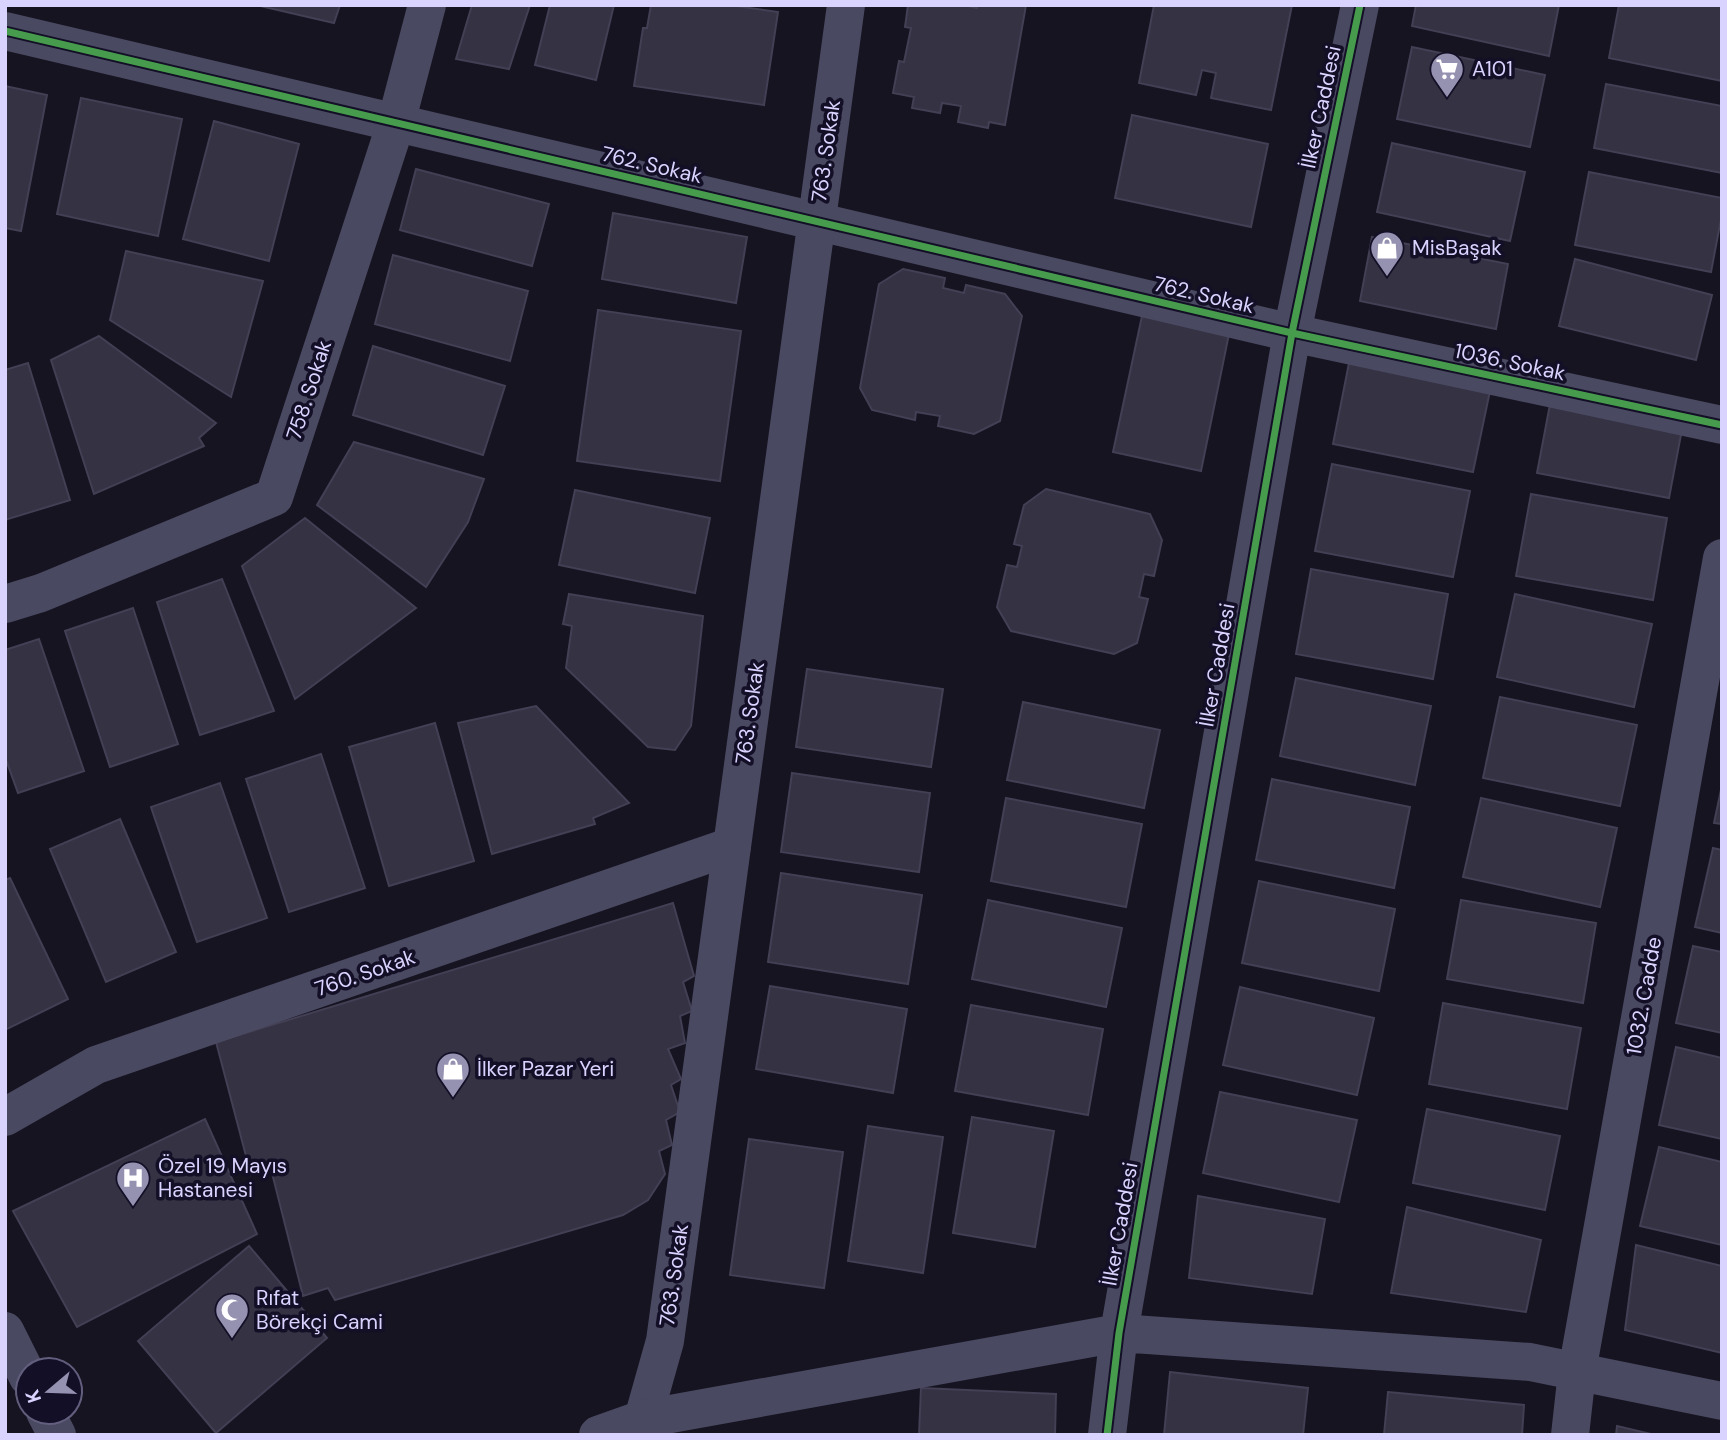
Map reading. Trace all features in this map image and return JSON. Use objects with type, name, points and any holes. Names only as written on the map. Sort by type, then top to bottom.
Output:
[{"type":"street","name":"758. Sokak","points":[[5,604],[41,593],[274,497],[396,123],[427,5]]},
{"type":"street","name":"763. Sokak","points":[[643,1427],[665,1341],[846,5]]},
{"type":"street","name":"İlker Caddesi","points":[[1107,1435],[1119,1333],[1292,334],[1360,5]]},
{"type":"street","name":"762. Sokak","points":[[12,23],[396,123],[1292,334]]},
{"type":"street","name":"1036. Sokak","points":[[1292,334],[1722,425]]},
{"type":"street","name":"1032. Cadde","points":[[1570,1435],[1577,1371],[1722,558]]},
{"type":"street","name":"760. Sokak","points":[[5,1117],[96,1065],[732,846]]},
{"type":"street","points":[[5,1331],[18,1356]]},
{"type":"street","points":[[598,1435],[1119,1333],[1530,1362],[1722,1401]]},
{"type":"building","points":[[256,5],[340,5],[334,23]]},
{"type":"building","points":[[472,5],[530,5],[509,69],[456,59]]},
{"type":"building","points":[[550,5],[614,5],[596,80],[535,65]]},
{"type":"building","points":[[651,5],[729,5],[778,12],[764,105],[634,86],[643,28],[647,28]]},
{"type":"building","points":[[908,5],[963,5],[977,8],[978,5],[1026,5],[1005,125],[989,122],[988,128],[958,122],[961,106],[942,103],[940,113],[912,108],[914,97],[893,93],[899,61],[904,62],[911,28],[905,27]]},
{"type":"building","points":[[1154,5],[1292,5],[1271,110],[1211,98],[1216,73],[1202,70],[1196,95],[1139,83]]},
{"type":"building","points":[[1416,5],[1559,5],[1549,56],[1412,26]]},
{"type":"building","points":[[1619,5],[1722,5],[1722,81],[1609,58]]},
{"type":"building","points":[[1412,47],[1545,75],[1530,147],[1397,119]]},
{"type":"building","points":[[1606,84],[1722,106],[1722,173],[1594,148]]},
{"type":"building","points":[[5,86],[47,95],[21,231],[5,228]]},
{"type":"building","points":[[81,98],[182,119],[158,236],[57,214]]},
{"type":"building","points":[[1132,115],[1268,144],[1251,227],[1115,198]]},
{"type":"building","points":[[214,121],[299,144],[269,261],[183,239]]},
{"type":"building","points":[[1392,143],[1525,172],[1510,241],[1377,212]]},
{"type":"building","points":[[416,169],[549,204],[532,266],[400,230]]},
{"type":"building","points":[[1589,172],[1722,198],[1722,214],[1711,272],[1575,245]]},
{"type":"building","points":[[613,213],[747,237],[736,303],[602,279]]},
{"type":"building","points":[[1372,237],[1508,264],[1496,329],[1360,301]]},
{"type":"building","points":[[126,251],[263,281],[231,397],[110,320]]},
{"type":"building","points":[[393,255],[528,291],[510,361],[375,324]]},
{"type":"building","points":[[1575,259],[1712,295],[1696,360],[1559,326]]},
{"type":"building","points":[[903,269],[945,278],[943,288],[964,293],[966,285],[1005,294],[1022,316],[1000,421],[974,434],[938,426],[940,416],[916,412],[915,420],[872,410],[860,388],[879,284]]},
{"type":"building","points":[[598,310],[741,331],[720,481],[577,461]]},
{"type":"building","points":[[1142,316],[1229,334],[1201,471],[1113,452]]},
{"type":"building","points":[[99,336],[216,423],[199,438],[204,446],[94,494],[51,360]]},
{"type":"building","points":[[373,346],[505,386],[483,455],[353,415]]},
{"type":"building","points":[[28,363],[70,500],[5,520],[5,370]]},
{"type":"building","points":[[1349,363],[1490,391],[1473,472],[1333,444]]},
{"type":"building","points":[[1551,399],[1683,424],[1669,498],[1537,473]]},
{"type":"building","points":[[354,442],[484,479],[468,522],[426,587],[317,505]]},
{"type":"building","points":[[1332,464],[1470,491],[1453,577],[1315,551]]},
{"type":"building","points":[[1046,489],[1150,514],[1162,540],[1154,576],[1144,574],[1139,597],[1148,599],[1137,643],[1114,654],[1011,631],[997,607],[1007,565],[1017,567],[1022,546],[1014,544],[1024,505]]},
{"type":"building","points":[[575,490],[710,518],[695,593],[559,565]]},
{"type":"building","points":[[1531,494],[1667,518],[1653,600],[1516,576]]},
{"type":"building","points":[[305,518],[416,608],[295,699],[242,566]]},
{"type":"building","points":[[1311,569],[1448,594],[1433,679],[1296,654]]},
{"type":"building","points":[[222,579],[274,711],[200,735],[157,602]]},
{"type":"building","points":[[569,594],[703,616],[691,726],[675,750],[648,747],[566,668],[572,626],[563,624]]},
{"type":"building","points":[[1515,594],[1652,624],[1634,707],[1497,677]]},
{"type":"building","points":[[133,608],[178,744],[110,767],[65,631]]},
{"type":"building","points":[[39,639],[84,771],[18,793],[5,757],[5,650]]},
{"type":"building","points":[[807,669],[943,689],[931,767],[796,747]]},
{"type":"building","points":[[1296,678],[1431,706],[1415,785],[1280,756]]},
{"type":"building","points":[[1500,697],[1637,725],[1620,806],[1483,778]]},
{"type":"building","points":[[1023,702],[1160,730],[1144,808],[1007,780]]},
{"type":"building","points":[[536,706],[629,803],[593,818],[595,824],[492,854],[458,723]]},
{"type":"building","points":[[435,723],[474,861],[389,886],[349,747]]},
{"type":"building","points":[[321,754],[365,888],[289,912],[246,779]]},
{"type":"building","points":[[792,773],[930,793],[919,872],[781,852]]},
{"type":"building","points":[[1272,779],[1410,807],[1394,888],[1256,860]]},
{"type":"building","points":[[220,783],[267,918],[197,942],[151,807]]},
{"type":"building","points":[[1722,785],[1722,824],[1714,823]]},
{"type":"building","points":[[1006,798],[1142,824],[1126,907],[991,881]]},
{"type":"building","points":[[1481,798],[1617,828],[1600,907],[1463,877]]},
{"type":"building","points":[[120,819],[176,952],[106,982],[50,849]]},
{"type":"building","points":[[1713,848],[1722,850],[1722,933],[1695,927]]},
{"type":"building","points":[[781,873],[922,895],[908,984],[768,962]]},
{"type":"building","points":[[10,878],[68,999],[5,1030],[5,880]]},
{"type":"building","points":[[1259,881],[1395,909],[1379,991],[1242,963]]},
{"type":"building","points":[[988,900],[1122,928],[1106,1007],[972,979]]},
{"type":"building","points":[[1461,900],[1596,923],[1583,1003],[1447,979]]},
{"type":"building","name":"İlker Pazar Yeri","points":[[673,903],[694,976],[683,982],[692,1011],[680,1016],[685,1043],[668,1049],[681,1079],[671,1085],[680,1112],[666,1120],[672,1145],[659,1151],[665,1174],[648,1200],[623,1215],[335,1300],[328,1288],[303,1296],[271,1169],[251,1175],[216,1042]]},
{"type":"building","points":[[1693,946],[1722,952],[1722,1033],[1676,1023]]},
{"type":"building","points":[[770,986],[907,1009],[893,1093],[756,1069]]},
{"type":"building","points":[[1240,987],[1374,1018],[1357,1095],[1223,1065]]},
{"type":"building","points":[[1443,1003],[1581,1028],[1567,1109],[1429,1084]]},
{"type":"building","points":[[971,1005],[1103,1029],[1088,1115],[955,1091]]},
{"type":"building","points":[[1676,1047],[1722,1058],[1722,1139],[1659,1125]]},
{"type":"building","points":[[1220,1092],[1357,1120],[1339,1202],[1203,1173]]},
{"type":"building","points":[[1427,1109],[1560,1136],[1545,1210],[1413,1183]]},
{"type":"building","points":[[972,1117],[1054,1131],[1035,1247],[953,1233]]},
{"type":"building","name":"Özel 19 Mayıs Hastanesi","points":[[205,1119],[257,1234],[77,1327],[13,1211]]},
{"type":"building","points":[[868,1126],[943,1137],[923,1273],[848,1261]]},
{"type":"building","points":[[749,1139],[843,1152],[824,1288],[730,1275]]},
{"type":"building","points":[[1659,1147],[1722,1162],[1722,1245],[1640,1226]]},
{"type":"building","points":[[1198,1196],[1325,1219],[1312,1294],[1189,1278]]},
{"type":"building","points":[[1407,1207],[1541,1240],[1526,1312],[1391,1293]]},
{"type":"building","points":[[1636,1245],[1722,1266],[1722,1353],[1625,1330]]},
{"type":"building","name":"Rıfat Börekçi Cami","points":[[249,1246],[327,1338],[216,1433],[138,1341]]},
{"type":"building","points":[[1170,1372],[1308,1388],[1303,1435],[1164,1435]]},
{"type":"building","points":[[921,1388],[1056,1394],[1055,1435],[919,1435]]},
{"type":"building","points":[[1388,1392],[1524,1405],[1522,1435],[1384,1435]]},
{"type":"building","points":[[1617,1426],[1655,1435],[1616,1435]]},
{"type":"cycle path","points":[[1107,1435],[1119,1333],[1292,333],[1360,5]]},
{"type":"cycle path","points":[[5,31],[1292,333],[1722,425]]},
{"type":"place","name":"A101","points":[[1447,99]]},
{"type":"place","name":"MisBaşak","points":[[1387,278]]},
{"type":"place","name":"İlker Pazar Yeri","points":[[453,1099]]},
{"type":"place","name":"Özel 19 Mayıs Hastanesi","points":[[133,1208]]},
{"type":"place","name":"Rıfat Börekçi Cami","points":[[232,1340]]}]
